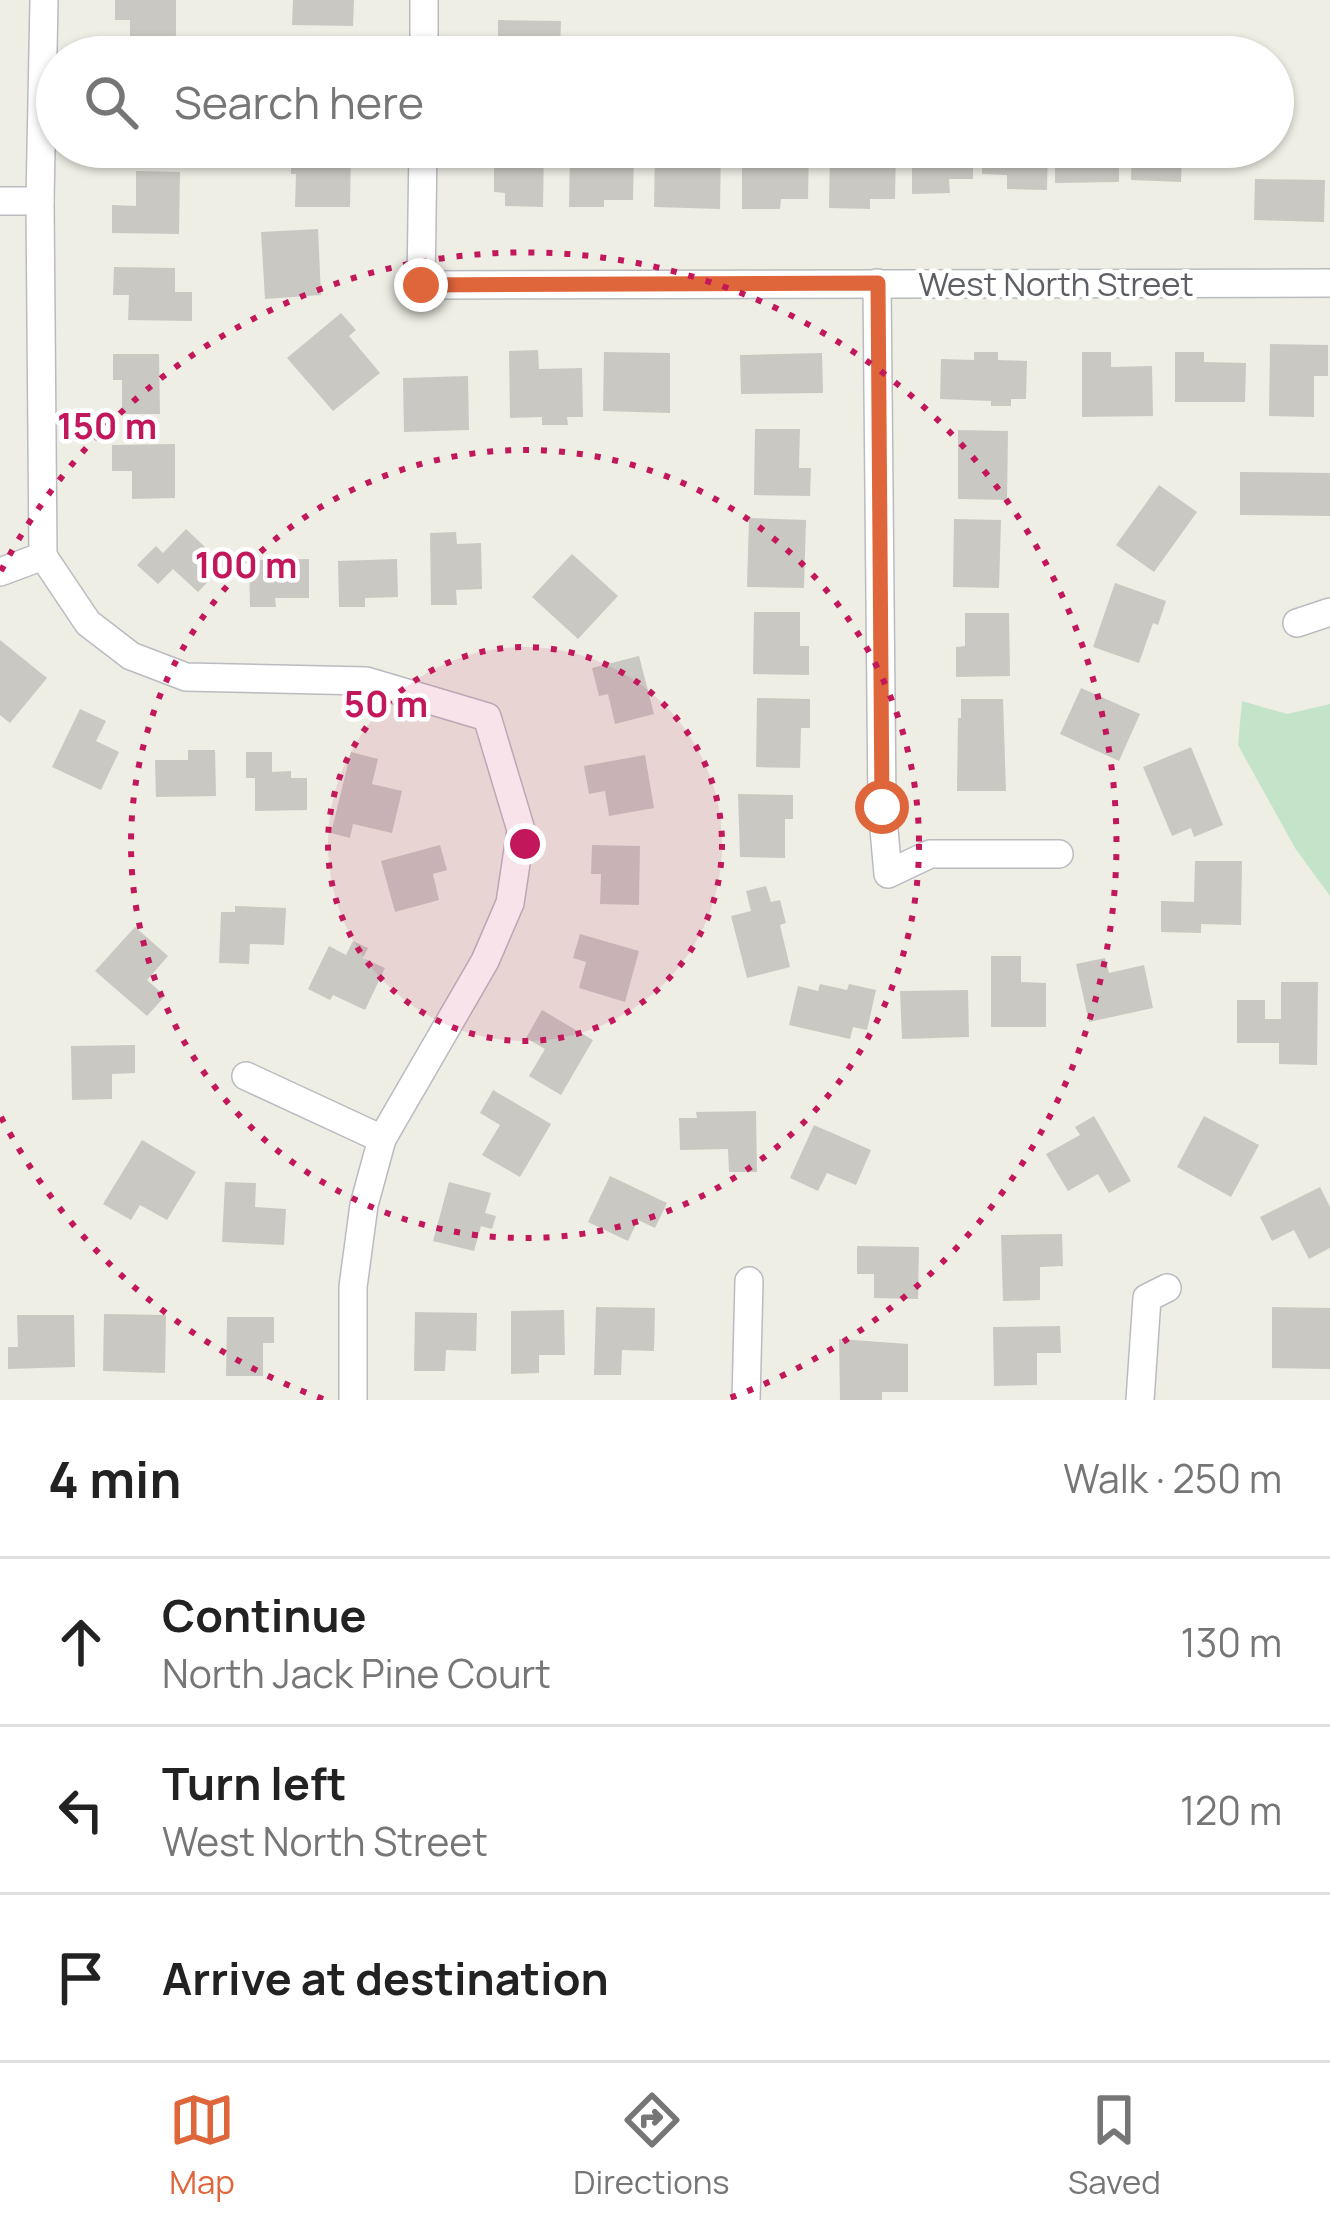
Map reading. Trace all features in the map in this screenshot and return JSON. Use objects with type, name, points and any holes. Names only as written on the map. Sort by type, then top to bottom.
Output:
[{"type":"street","points":[[43,36],[44,0]]},
{"type":"street","points":[[424,0],[424,36]]},
{"type":"street","points":[[41,168],[43,556],[88,623],[130,656],[186,677],[366,681],[487,718],[520,830],[510,903],[485,961],[382,1139],[364,1205],[353,1287],[353,1400]]},
{"type":"street","name":"West North Street","points":[[423,168],[421,285],[1330,283]]},
{"type":"street","points":[[0,201],[40,201]]},
{"type":"street","points":[[878,283],[882,807],[888,874],[930,854],[1059,854]]},
{"type":"street","points":[[0,572],[43,556]]},
{"type":"street","points":[[1297,623],[1330,612]]},
{"type":"street","points":[[246,1076],[382,1139]]},
{"type":"street","points":[[746,1400],[749,1281]]},
{"type":"street","points":[[1140,1400],[1147,1298],[1167,1288]]},
{"type":"green space","points":[[1242,701],[1287,714],[1330,704],[1330,896],[1295,848],[1238,745]]},
{"type":"building","points":[[115,0],[176,0],[176,36],[130,36],[130,20],[115,20]]},
{"type":"building","points":[[293,0],[354,0],[353,26],[292,25]]},
{"type":"building","points":[[498,20],[561,21],[561,36],[498,36]]},
{"type":"building","points":[[291,168],[351,168],[350,207],[295,207],[296,174],[291,174]]},
{"type":"building","points":[[494,168],[544,168],[543,207],[505,206],[505,193],[494,192]]},
{"type":"building","points":[[570,168],[634,168],[633,200],[604,200],[604,207],[569,207]]},
{"type":"building","points":[[655,168],[721,168],[720,209],[654,207]]},
{"type":"building","points":[[742,168],[809,168],[808,199],[781,199],[780,209],[742,209]]},
{"type":"building","points":[[830,168],[896,168],[895,199],[870,199],[870,209],[829,208]]},
{"type":"building","points":[[912,168],[973,168],[973,179],[949,179],[950,193],[912,194]]},
{"type":"building","points":[[982,168],[1048,168],[1047,190],[1007,189],[1007,175],[982,174]]},
{"type":"building","points":[[1055,168],[1119,168],[1119,182],[1055,183]]},
{"type":"building","points":[[1131,168],[1181,168],[1181,182],[1131,180]]},
{"type":"building","points":[[136,171],[180,172],[179,234],[112,233],[112,205],[136,206]]},
{"type":"building","points":[[1255,179],[1325,180],[1324,222],[1254,220]]},
{"type":"building","points":[[318,229],[321,295],[265,299],[261,232]]},
{"type":"building","points":[[114,267],[175,268],[175,292],[192,292],[192,321],[128,320],[129,295],[113,295]]},
{"type":"building","points":[[341,313],[356,330],[349,336],[380,373],[333,411],[287,358]]},
{"type":"building","points":[[1270,344],[1328,345],[1328,376],[1314,376],[1314,417],[1269,416]]},
{"type":"building","points":[[538,350],[539,369],[582,368],[583,417],[567,417],[568,425],[542,425],[542,417],[510,418],[509,351]]},
{"type":"building","points":[[604,352],[670,353],[670,413],[603,411]]},
{"type":"building","points":[[974,352],[998,352],[998,360],[1027,361],[1026,399],[1011,399],[1011,406],[991,406],[991,401],[940,399],[941,359],[974,360]]},
{"type":"building","points":[[1082,352],[1111,352],[1111,367],[1152,366],[1153,416],[1082,417]]},
{"type":"building","points":[[1175,352],[1204,352],[1204,362],[1246,363],[1245,402],[1175,402]]},
{"type":"building","points":[[822,353],[823,393],[741,394],[740,355]]},
{"type":"building","points":[[113,354],[159,354],[160,414],[122,414],[122,380],[113,380]]},
{"type":"building","points":[[468,376],[469,430],[404,432],[403,378]]},
{"type":"building","points":[[755,429],[800,429],[799,468],[811,468],[810,496],[754,495]]},
{"type":"building","points":[[958,430],[1008,431],[1007,500],[958,499]]},
{"type":"building","points":[[175,444],[175,498],[132,499],[132,471],[112,471],[112,445]]},
{"type":"building","points":[[1240,472],[1330,473],[1330,516],[1240,515]]},
{"type":"building","points":[[1159,485],[1197,512],[1154,572],[1116,545]]},
{"type":"building","points":[[749,518],[806,520],[804,588],[747,587]]},
{"type":"building","points":[[954,519],[1001,520],[999,588],[953,587]]},
{"type":"building","points":[[186,529],[224,565],[198,592],[173,569],[158,584],[137,565],[156,546],[163,553]]},
{"type":"building","points":[[456,532],[457,544],[481,543],[482,589],[456,590],[457,605],[431,605],[430,533]]},
{"type":"building","points":[[572,554],[618,596],[578,639],[532,597]]},
{"type":"building","points":[[309,559],[309,598],[275,598],[276,607],[250,607],[249,560]]},
{"type":"building","points":[[397,559],[398,597],[365,598],[365,607],[339,607],[338,561]]},
{"type":"building","points":[[1115,583],[1166,601],[1139,663],[1093,647]]},
{"type":"building","points":[[754,612],[800,612],[800,646],[809,646],[809,675],[753,674]]},
{"type":"building","points":[[965,613],[1009,613],[1010,676],[956,677],[956,647],[965,646]]},
{"type":"building","points":[[0,640],[47,678],[10,723],[0,715]]},
{"type":"building","points":[[639,656],[654,714],[615,724],[608,694],[599,696],[592,668]]},
{"type":"building","points":[[1081,688],[1140,714],[1119,761],[1060,734]]},
{"type":"building","points":[[757,698],[810,699],[810,728],[801,728],[800,768],[756,767]]},
{"type":"building","points":[[961,699],[1003,699],[1006,791],[957,791]]},
{"type":"building","points":[[80,709],[106,721],[96,741],[119,752],[101,790],[52,767]]},
{"type":"building","points":[[1191,747],[1223,825],[1194,837],[1191,828],[1172,836],[1143,767]]},
{"type":"building","points":[[188,750],[215,750],[216,796],[156,797],[155,760],[188,760]]},
{"type":"building","points":[[246,752],[272,752],[272,772],[291,771],[291,778],[307,778],[307,810],[255,811],[255,778],[246,778]]},
{"type":"building","points":[[351,752],[378,759],[372,784],[402,791],[392,833],[353,824],[350,838],[331,833]]},
{"type":"building","points":[[645,755],[654,808],[609,816],[605,791],[589,794],[584,766]]},
{"type":"building","points":[[738,794],[793,795],[793,819],[785,819],[785,858],[740,857]]},
{"type":"building","points":[[440,845],[447,870],[433,874],[439,900],[395,912],[381,861]]},
{"type":"building","points":[[592,845],[640,846],[639,905],[600,904],[601,874],[591,874]]},
{"type":"building","points":[[1195,861],[1242,861],[1241,925],[1201,924],[1201,933],[1161,932],[1161,901],[1194,902]]},
{"type":"building","points":[[766,886],[771,902],[780,900],[786,923],[780,925],[790,967],[747,978],[731,916],[751,911],[746,891]]},
{"type":"building","points":[[235,906],[286,908],[284,945],[250,944],[249,964],[219,963],[221,912],[235,912]]},
{"type":"building","points":[[135,927],[168,956],[147,980],[165,996],[147,1016],[95,971]]},
{"type":"building","points":[[580,934],[639,951],[625,1002],[579,988],[586,962],[573,958]]},
{"type":"building","points":[[353,941],[368,948],[363,958],[385,968],[365,1010],[308,989],[329,946],[346,955]]},
{"type":"building","points":[[991,956],[1021,956],[1021,982],[1046,983],[1046,1027],[991,1027]]},
{"type":"building","points":[[1105,958],[1109,973],[1144,965],[1153,1008],[1089,1022],[1076,964]]},
{"type":"building","points":[[1281,982],[1318,982],[1317,1065],[1279,1064],[1279,1043],[1237,1043],[1237,1000],[1265,1000],[1265,1019],[1281,1019]]},
{"type":"building","points":[[820,984],[876,990],[867,1030],[853,1027],[850,1039],[789,1025],[798,986],[818,991]]},
{"type":"building","points":[[968,990],[969,1037],[902,1039],[900,991]]},
{"type":"building","points":[[542,1010],[593,1040],[561,1095],[529,1076],[545,1049],[526,1038]]},
{"type":"building","points":[[135,1045],[135,1073],[112,1074],[112,1099],[72,1100],[71,1046]]},
{"type":"building","points":[[493,1090],[551,1124],[520,1177],[482,1155],[500,1125],[480,1113]]},
{"type":"building","points":[[756,1111],[757,1172],[729,1172],[728,1149],[680,1150],[679,1118],[697,1118],[696,1112]]},
{"type":"building","points":[[1094,1116],[1131,1181],[1109,1193],[1098,1174],[1068,1191],[1046,1154],[1080,1135],[1075,1127]]},
{"type":"building","points":[[1204,1116],[1259,1145],[1231,1197],[1177,1167]]},
{"type":"building","points":[[814,1125],[871,1150],[856,1185],[827,1173],[818,1191],[790,1178]]},
{"type":"building","points":[[142,1140],[196,1172],[167,1220],[140,1205],[131,1220],[103,1204]]},
{"type":"building","points":[[610,1176],[667,1203],[655,1228],[638,1220],[628,1241],[588,1222]]},
{"type":"building","points":[[225,1182],[256,1183],[255,1207],[286,1209],[284,1245],[222,1242]]},
{"type":"building","points":[[449,1182],[491,1193],[485,1213],[496,1216],[492,1229],[481,1226],[474,1251],[433,1241]]},
{"type":"building","points":[[1320,1187],[1330,1207],[1330,1248],[1309,1259],[1294,1230],[1272,1241],[1260,1217]]},
{"type":"building","points":[[1062,1234],[1063,1266],[1040,1267],[1040,1300],[1003,1301],[1001,1235]]},
{"type":"building","points":[[857,1246],[919,1247],[918,1299],[874,1298],[874,1274],[857,1274]]},
{"type":"building","points":[[596,1307],[655,1308],[654,1351],[622,1350],[621,1375],[594,1375]]},
{"type":"building","points":[[1272,1307],[1330,1308],[1330,1369],[1272,1368]]},
{"type":"building","points":[[564,1310],[565,1355],[539,1355],[539,1373],[511,1374],[511,1311]]},
{"type":"building","points":[[415,1312],[477,1313],[476,1351],[446,1350],[445,1371],[414,1371]]},
{"type":"building","points":[[104,1314],[166,1315],[165,1373],[103,1371]]},
{"type":"building","points":[[17,1315],[74,1315],[75,1367],[8,1369],[8,1347],[18,1347]]},
{"type":"building","points":[[227,1317],[274,1317],[274,1343],[263,1343],[263,1376],[226,1376]]},
{"type":"building","points":[[1060,1326],[1061,1353],[1037,1353],[1037,1385],[994,1386],[993,1327]]},
{"type":"building","points":[[839,1339],[908,1344],[908,1392],[882,1392],[882,1400],[840,1400]]},
{"type":"route","points":[[421,285],[878,283],[882,807]]}]
